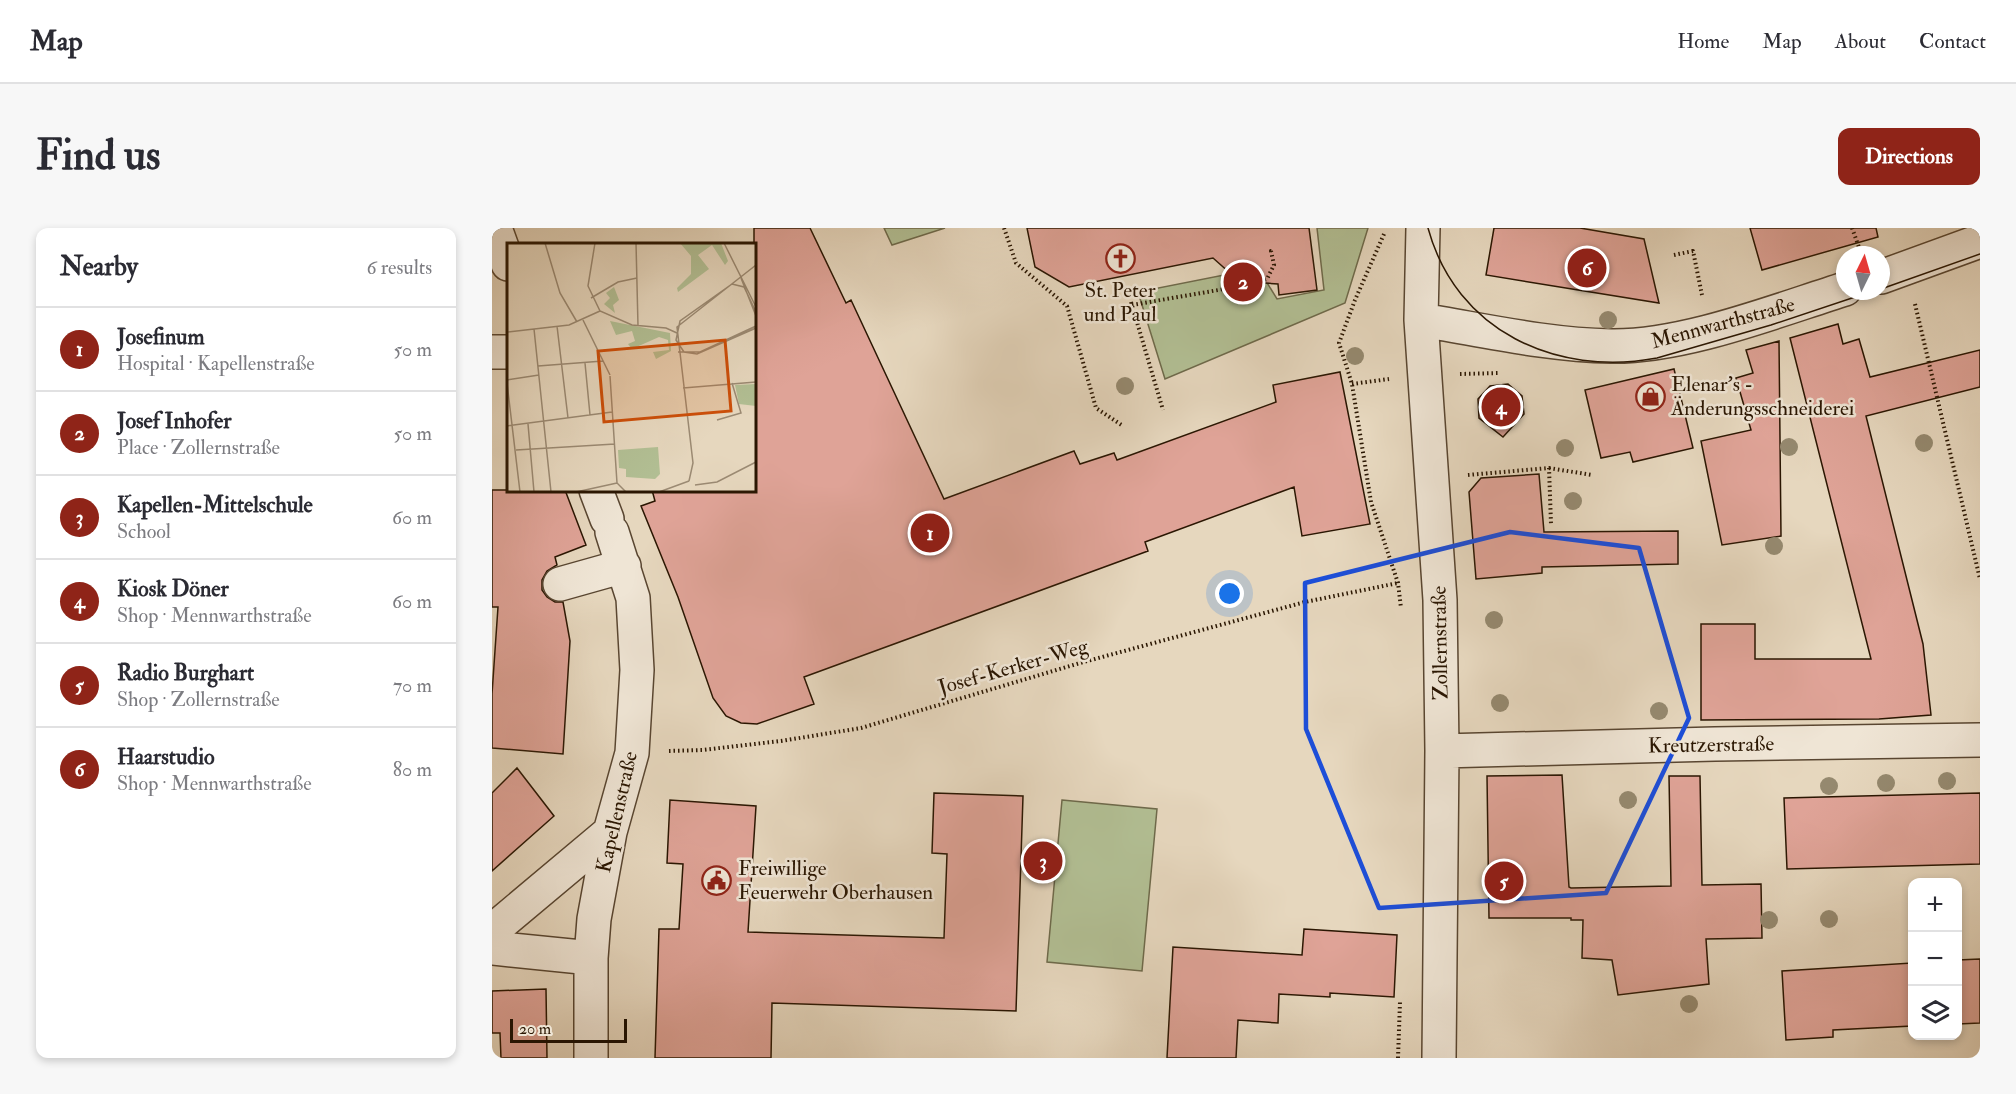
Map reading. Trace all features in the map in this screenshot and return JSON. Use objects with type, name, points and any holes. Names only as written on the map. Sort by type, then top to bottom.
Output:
[{"type":"street","points":[[495,228],[507,261]]},
{"type":"street","name":"Zollernstraße","points":[[1423,228],[1421,320],[1440,600],[1442,751],[1440,1058]]},
{"type":"street","points":[[1894,273],[1980,241]]},
{"type":"street","name":"Mennwarthstraße","points":[[1421,320],[1562,343],[1611,346],[1643,344],[1709,331],[1836,292]]},
{"type":"street","name":"Kapellenstraße","points":[[591,1058],[591,958],[594,919],[610,832],[632,753],[637,670],[633,598],[605,514]]},
{"type":"street","points":[[560,584],[624,566]]},
{"type":"street","name":"Kreutzerstraße","points":[[1442,751],[1980,740]]},
{"type":"street","points":[[492,931],[610,832]]},
{"type":"street","points":[[492,948],[591,958]]},
{"type":"path","points":[[1004,228],[1016,263],[1067,306],[1096,408],[1123,426]]},
{"type":"path","points":[[1387,228],[1339,343],[1352,384],[1371,502],[1398,583],[1401,617]]},
{"type":"path","points":[[1852,228],[1859,246]]},
{"type":"path","points":[[1163,410],[1132,303],[1253,284],[1267,279],[1274,265],[1271,251],[1274,251]]},
{"type":"path","points":[[1674,255],[1694,251],[1709,331]]},
{"type":"path","points":[[1894,273],[1980,579]]},
{"type":"path","points":[[1432,478],[1548,468],[1593,475]]},
{"type":"path","points":[[1548,468],[1551,524]]},
{"type":"path","name":"Josef-Kerker-Weg","points":[[632,753],[725,748],[861,728],[1080,663],[1248,617],[1305,602],[1398,583]]},
{"type":"path","points":[[1398,1058],[1401,993]]},
{"type":"highlighted area","points":[[1510,532],[1639,548],[1689,718],[1606,893],[1379,908],[1306,729],[1305,583]]},
{"type":"green space","points":[[884,228],[945,228],[892,245]]},
{"type":"green space","points":[[1317,228],[1368,228],[1345,303],[1165,379],[1138,292],[1224,275],[1244,286],[1253,286],[1266,281],[1277,299],[1324,290]]},
{"type":"green space","points":[[1062,800],[1157,809],[1142,971],[1047,962]]},
{"type":"building","points":[[754,228],[810,228],[846,303],[851,300],[944,499],[1074,451],[1080,464],[1114,453],[1117,460],[1276,402],[1273,385],[1340,372],[1370,524],[1302,536],[1294,487],[1145,542],[1148,551],[804,677],[814,704],[757,724],[741,723],[726,716],[713,698],[678,597],[641,506],[655,501],[653,492],[756,492],[756,243],[754,243]]},
{"type":"building","name":"St. Peter und Paul","points":[[1027,228],[1309,228],[1317,290],[1279,295],[1278,284],[1239,281],[1213,258],[1069,287],[1035,267]]},
{"type":"building","points":[[1494,228],[1580,228],[1644,239],[1659,303],[1486,275]]},
{"type":"building","points":[[1750,228],[1876,228],[1878,237],[1846,246],[1836,246],[1836,249],[1762,270]]},
{"type":"building","points":[[1838,324],[1843,344],[1859,339],[1870,377],[1980,350],[1980,387],[1866,416],[1923,644],[1931,715],[1879,719],[1701,720],[1701,624],[1755,624],[1755,659],[1871,659],[1790,338]]},
{"type":"building","points":[[1779,341],[1781,536],[1722,545],[1701,441],[1751,430],[1736,378],[1753,373],[1746,350]]},
{"type":"building","points":[[1674,369],[1693,448],[1633,462],[1630,452],[1601,458],[1585,390]]},
{"type":"building","points":[[1508,384],[1522,396],[1524,414],[1503,437],[1479,418],[1478,399],[1490,386]]},
{"type":"building","points":[[1539,474],[1544,532],[1678,531],[1678,564],[1542,567],[1542,573],[1476,579],[1469,492],[1481,478]]},
{"type":"building","points":[[492,490],[566,492],[586,545],[555,557],[557,565],[547,571],[542,580],[542,590],[547,597],[555,602],[563,602],[570,641],[563,754],[492,748],[492,694],[498,607],[492,607]]},
{"type":"building","points":[[517,768],[554,816],[492,871],[492,793]]},
{"type":"building","points":[[1562,775],[1569,887],[1571,888],[1671,886],[1669,776],[1700,776],[1702,885],[1761,884],[1762,938],[1706,939],[1709,984],[1618,995],[1612,960],[1582,958],[1583,920],[1489,918],[1487,776]]},
{"type":"building","points":[[934,793],[1023,796],[1016,1011],[772,1003],[771,1058],[655,1058],[659,929],[679,929],[683,864],[667,863],[670,800],[756,806],[748,932],[944,938],[947,854],[932,853]]},
{"type":"building","points":[[1980,793],[1980,864],[1787,869],[1784,798]]},
{"type":"building","points":[[1304,929],[1397,935],[1394,997],[1330,993],[1330,997],[1279,994],[1278,1023],[1238,1020],[1236,1058],[1167,1058],[1173,947],[1302,955]]},
{"type":"building","points":[[1980,959],[1980,1023],[1962,1024],[1962,960]]},
{"type":"building","points":[[1908,963],[1908,1026],[1833,1030],[1833,1037],[1786,1040],[1782,971]]},
{"type":"building","points":[[546,989],[547,1058],[501,1058],[500,1033],[492,1033],[492,991]]},
{"type":"tram line","points":[[1428,228],[1442,264],[1461,294],[1486,319],[1515,339],[1548,352],[1583,360],[1619,362],[1657,358],[1771,325],[1846,300]]},
{"type":"tram line","points":[[1890,286],[1980,254]]},
{"type":"place","name":"St. Peter und Paul","points":[[1120,259]]},
{"type":"place","name":"Haarstudio","points":[[1587,268]]},
{"type":"place","name":"Josef Inhofer","points":[[1243,282]]},
{"type":"place","name":"Elenar's - Änderungsschneiderei","points":[[1650,396]]},
{"type":"place","name":"Kiosk Döner","points":[[1501,407]]},
{"type":"place","name":"Josefinum","points":[[930,533]]},
{"type":"place","name":"Kapellen-Mittelschule","points":[[1043,861]]},
{"type":"place","name":"Freiwillige Feuerwehr Oberhausen","points":[[717,880]]},
{"type":"place","name":"Radio Burghart","points":[[1504,881]]}]
